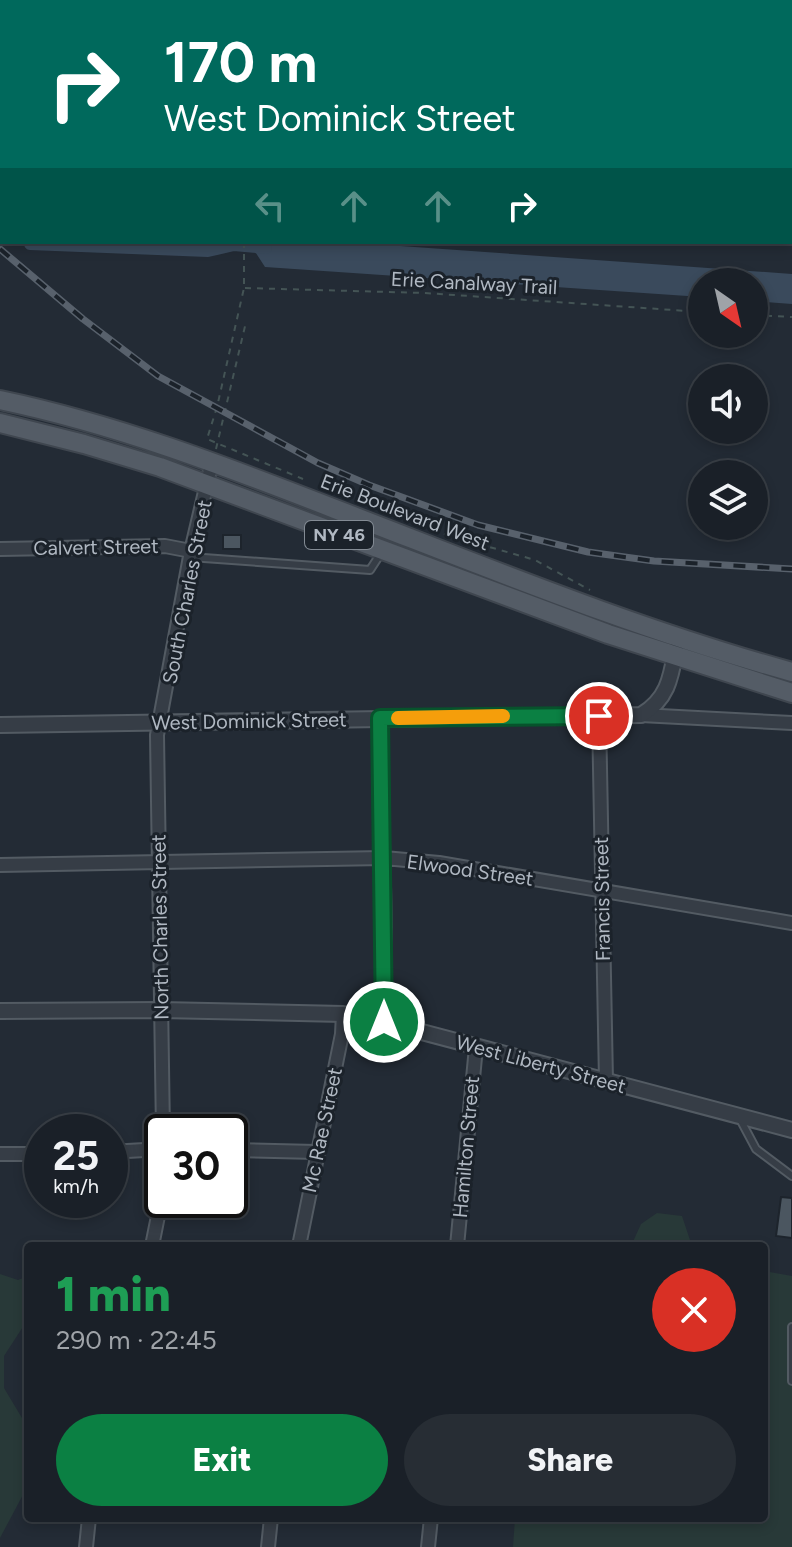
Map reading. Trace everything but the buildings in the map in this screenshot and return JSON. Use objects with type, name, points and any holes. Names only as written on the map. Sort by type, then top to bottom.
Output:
[{"type":"main road","name":"Erie Boulevard West","points":[[0,400],[122,431],[212,462],[600,611],[792,672]]},
{"type":"main road","name":"NY 46","points":[[0,423],[84,444],[208,485],[674,657],[792,693]]},
{"type":"street","name":"South Charles Street","points":[[160,722],[191,554],[212,462]]},
{"type":"street","name":"Calvert Street","points":[[0,549],[165,546],[191,554]]},
{"type":"street","points":[[641,715],[663,697],[678,637]]},
{"type":"street","name":"West Dominick Street","points":[[0,725],[641,715],[792,723]]},
{"type":"street","name":"Francis Street","points":[[599,716],[606,1081]]},
{"type":"street","points":[[380,718],[384,1022]]},
{"type":"street","name":"North Charles Street","points":[[160,722],[157,735],[163,1114]]},
{"type":"street","name":"Elwood Street","points":[[0,865],[384,858],[439,863],[792,923]]},
{"type":"street","name":"West Liberty Street","points":[[0,1011],[161,1010],[343,1014],[384,1022],[792,1130]]},
{"type":"street","name":"Mc Rae Street","points":[[300,1242],[342,1034],[343,1014]]},
{"type":"street","name":"Hamilton Street","points":[[457,1242],[476,1047]]},
{"type":"street","points":[[248,1150],[316,1152]]},
{"type":"street","points":[[0,1154],[24,1154]]},
{"type":"street","points":[[153,1242],[158,1218]]},
{"type":"street","points":[[86,1547],[89,1522]]},
{"type":"street","points":[[268,1547],[271,1522]]},
{"type":"street","points":[[428,1547],[431,1522]]},
{"type":"lane","points":[[191,554],[370,570],[383,551]]},
{"type":"lane","points":[[738,1116],[756,1149],[792,1176]]},
{"type":"lane","points":[[792,1327],[792,1381]]},
{"type":"path","points":[[244,244],[244,288],[207,439],[314,484]]},
{"type":"path","name":"Erie Canalway Trail","points":[[244,288],[425,293],[688,311]]},
{"type":"path","points":[[768,316],[792,317]]},
{"type":"path","points":[[212,462],[246,322]]},
{"type":"path","points":[[432,530],[535,560],[601,595]]},
{"type":"shaded area","points":[[657,1213],[682,1216],[691,1242],[633,1242],[641,1224]]},
{"type":"shaded area","points":[[768,1272],[792,1276],[792,1547],[513,1547],[515,1522],[768,1522]]},
{"type":"shaded area","points":[[0,1274],[18,1280],[24,1278],[24,1325],[4,1356],[4,1388],[24,1421],[24,1493],[0,1538]]},
{"type":"water","points":[[255,244],[372,244],[708,268],[688,268],[688,296],[265,267],[252,247]]},
{"type":"water","points":[[768,272],[792,274],[792,304],[768,302]]},
{"type":"waterway","points":[[30,244],[208,251],[234,245],[266,248]]},
{"type":"railway","points":[[0,249],[83,319],[158,376],[318,463],[369,485],[478,525],[588,552],[654,561],[792,569]]},
{"type":"slow traffic","points":[[398,718],[503,716]]},
{"type":"route","points":[[384,1022],[380,718],[599,716]]}]
